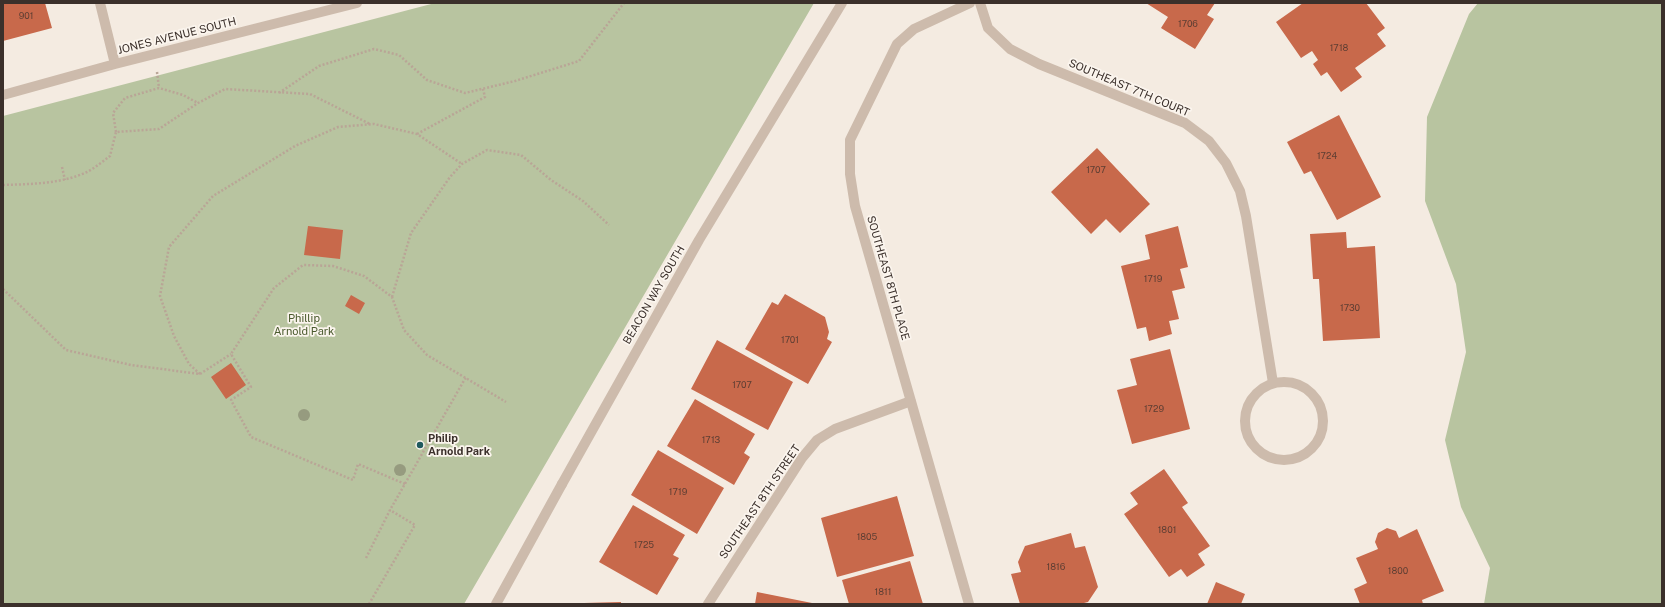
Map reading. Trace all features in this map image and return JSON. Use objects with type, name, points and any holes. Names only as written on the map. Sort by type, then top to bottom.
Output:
[{"type":"street","points":[[100,3],[115,64]]},
{"type":"street","name":"JONES AVENUE SOUTH","points":[[3,95],[115,64],[357,3]]},
{"type":"street","name":"BEACON WAY SOUTH","points":[[496,604],[698,240],[842,3]]},
{"type":"street","name":"SOUTHEAST 8TH PLACE","points":[[969,604],[855,206],[850,174],[850,140],[897,44],[914,29],[970,3]]},
{"type":"street","name":"SOUTHEAST 7TH COURT","points":[[980,3],[988,28],[1010,48],[1039,64],[1184,123],[1209,141],[1226,163],[1240,191],[1246,216],[1273,383]]},
{"type":"street","points":[[1286,381],[1304,387],[1309,390],[1318,400],[1323,412],[1324,425],[1320,438],[1313,448],[1302,456],[1290,460],[1277,460],[1265,455],[1255,447],[1248,436],[1245,423],[1246,410],[1252,398],[1261,389],[1273,383],[1286,381]]},
{"type":"street","name":"SOUTHEAST 8TH STREET","points":[[708,604],[802,458],[817,440],[835,429],[911,402]]},
{"type":"path","points":[[279,93],[319,66],[374,49],[399,55],[426,80],[466,93],[482,89],[579,61],[624,3]]},
{"type":"path","points":[[3,185],[32,184],[65,180],[88,172],[110,156],[116,132],[113,113],[125,98],[159,88],[198,103]]},
{"type":"path","points":[[116,132],[159,129],[198,103],[225,89],[310,94],[371,124],[417,134],[462,164]]},
{"type":"path","points":[[417,134],[485,97],[482,89]]},
{"type":"path","points":[[200,374],[189,364],[174,336],[160,296],[169,247],[213,196],[295,146],[338,127],[371,124]]},
{"type":"path","points":[[392,297],[412,233],[450,177],[462,164],[487,150],[521,155],[551,180],[583,201],[609,225]]},
{"type":"path","points":[[62,167],[65,180]]},
{"type":"path","points":[[3,289],[66,350],[131,365],[200,374],[231,354],[274,288],[303,265],[333,266],[364,276],[392,297],[404,330],[427,355],[506,402]]},
{"type":"path","points":[[231,354],[251,387],[231,400],[251,437],[353,480],[358,464],[405,484]]},
{"type":"path","points":[[366,558],[390,510],[466,377]]},
{"type":"path","points":[[369,604],[416,525],[390,510]]},
{"type":"green space","name":"Phillip Arnold Park","points":[[435,3],[814,3],[464,604],[3,604],[3,116]]},
{"type":"green space","points":[[1478,3],[1662,3],[1662,604],[1484,604],[1490,568],[1461,507],[1445,440],[1466,352],[1456,284],[1425,201],[1427,117],[1469,14]]},
{"type":"building","points":[[3,3],[45,3],[52,28],[3,41]]},
{"type":"building","points":[[1146,3],[1215,3],[1207,15],[1214,19],[1195,49],[1161,28],[1168,17]]},
{"type":"building","points":[[1303,3],[1366,3],[1385,28],[1377,34],[1386,46],[1355,68],[1362,77],[1341,92],[1327,72],[1321,76],[1313,64],[1318,60],[1312,51],[1301,58],[1276,22]]},
{"type":"building","points":[[1339,115],[1381,197],[1337,220],[1311,171],[1304,174],[1287,142]]},
{"type":"building","points":[[1097,148],[1150,204],[1120,233],[1106,219],[1091,234],[1051,192]]},
{"type":"building","points":[[308,226],[343,230],[340,259],[304,255]]},
{"type":"building","points":[[1178,226],[1188,267],[1180,269],[1185,288],[1172,291],[1179,319],[1169,321],[1172,334],[1149,341],[1146,327],[1137,329],[1121,266],[1150,259],[1145,235]]},
{"type":"building","points":[[1346,232],[1347,248],[1375,246],[1380,338],[1323,341],[1319,279],[1313,279],[1310,234]]},
{"type":"building","points":[[785,294],[825,317],[829,332],[827,339],[832,342],[808,384],[745,349],[772,302],[778,305]]},
{"type":"building","points":[[351,295],[365,303],[359,314],[345,306]]},
{"type":"building","points":[[717,340],[793,382],[768,430],[691,389]]},
{"type":"building","points":[[1170,349],[1190,429],[1132,444],[1117,390],[1137,385],[1130,359]]},
{"type":"building","points":[[231,363],[246,385],[226,399],[211,377]]},
{"type":"building","points":[[695,399],[755,434],[744,453],[750,457],[734,485],[667,446]]},
{"type":"building","points":[[658,450],[724,488],[697,534],[631,495]]},
{"type":"building","points":[[1164,469],[1188,503],[1182,507],[1210,546],[1198,554],[1205,565],[1187,577],[1181,569],[1169,577],[1124,514],[1138,504],[1130,493]]},
{"type":"building","points":[[897,496],[914,556],[837,577],[821,518]]},
{"type":"building","points":[[633,505],[685,535],[673,555],[679,558],[657,595],[599,562]]},
{"type":"building","points":[[1387,528],[1396,531],[1399,538],[1417,529],[1444,591],[1422,600],[1423,604],[1360,604],[1354,589],[1367,583],[1356,558],[1378,549],[1375,542],[1378,533]]},
{"type":"building","points":[[1071,533],[1075,548],[1085,546],[1098,587],[1088,602],[1080,604],[1020,604],[1011,574],[1021,572],[1018,562],[1025,546]]},
{"type":"building","points":[[910,561],[923,604],[849,604],[842,580]]},
{"type":"building","points":[[1216,582],[1245,594],[1241,604],[1207,604]]},
{"type":"building","points":[[757,592],[812,603],[812,604],[755,604]]},
{"type":"building","points":[[621,602],[621,604],[584,604],[584,603]]},
{"type":"place","name":"Philip Arnold Park","points":[[420,445]]}]
